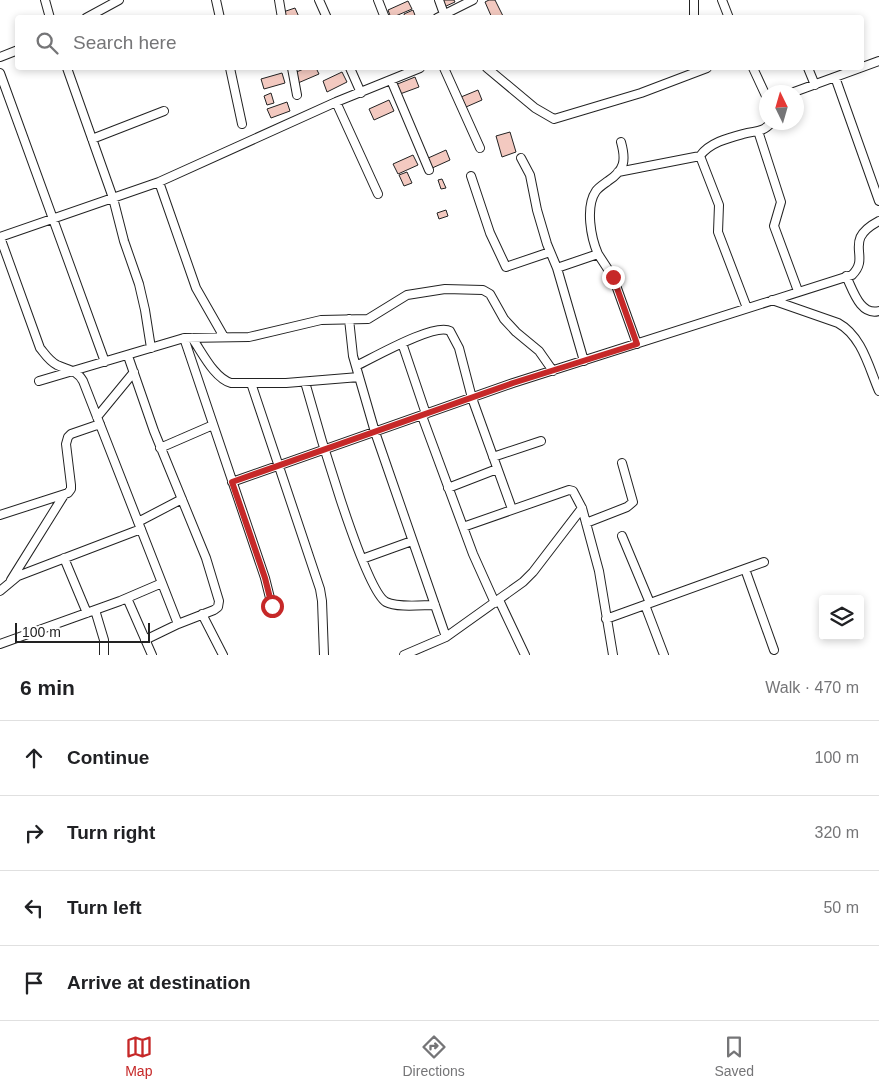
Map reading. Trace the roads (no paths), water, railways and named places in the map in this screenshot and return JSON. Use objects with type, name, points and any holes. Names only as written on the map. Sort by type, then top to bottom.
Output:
[{"type":"street","points":[[45,0],[49,15]]},
{"type":"street","points":[[92,15],[119,0]]},
{"type":"street","points":[[216,0],[219,15]]},
{"type":"street","points":[[279,0],[282,15]]},
{"type":"street","points":[[319,0],[326,15]]},
{"type":"street","points":[[378,0],[384,15]]},
{"type":"street","points":[[439,0],[441,15]]},
{"type":"street","points":[[443,15],[474,0]]},
{"type":"street","points":[[694,0],[694,15]]},
{"type":"street","points":[[722,0],[727,15]]},
{"type":"street","points":[[0,57],[15,51]]},
{"type":"street","points":[[864,66],[879,61]]},
{"type":"street","points":[[68,70],[113,198],[124,242],[139,284],[151,348]]},
{"type":"street","points":[[230,70],[242,124]]},
{"type":"street","points":[[292,70],[297,95]]},
{"type":"street","points":[[351,70],[360,92]]},
{"type":"street","points":[[178,624],[83,381],[74,371],[50,360],[40,348],[0,237],[159,182],[336,102],[415,70]]},
{"type":"street","points":[[445,70],[480,148]]},
{"type":"street","points":[[489,70],[536,108],[554,119],[641,93],[694,70]]},
{"type":"street","points":[[754,70],[761,85]]},
{"type":"street","points":[[809,70],[815,85]]},
{"type":"street","points":[[804,89],[854,70]]},
{"type":"street","points":[[0,73],[105,362]]},
{"type":"street","points":[[835,77],[879,201]]},
{"type":"street","points":[[391,80],[429,170]]},
{"type":"street","points":[[336,102],[378,194]]},
{"type":"street","points":[[92,140],[164,111]]},
{"type":"street","points":[[618,172],[700,156],[706,147],[744,133],[764,130]]},
{"type":"street","points":[[758,131],[781,202],[774,226],[798,291]]},
{"type":"street","points":[[621,142],[624,156],[622,167],[597,190],[593,198],[591,232],[598,254],[613,277],[637,344]]},
{"type":"street","points":[[700,156],[719,205],[718,232],[747,308]]},
{"type":"street","points":[[520,158],[530,175],[537,210],[557,268],[584,361]]},
{"type":"street","points":[[471,176],[490,233],[506,268],[550,252]]},
{"type":"street","points":[[159,182],[196,288],[224,337]]},
{"type":"street","points":[[232,482],[552,371],[852,275],[859,264],[858,245],[862,234],[879,221]]},
{"type":"street","points":[[557,268],[598,254]]},
{"type":"street","points":[[846,276],[864,309],[870,312],[879,311]]},
{"type":"street","points":[[39,381],[188,338],[249,337],[310,323],[368,319],[407,295],[445,290],[482,290],[490,294],[504,319],[539,351],[552,371]]},
{"type":"street","points":[[772,300],[846,327],[858,343],[879,391]]},
{"type":"street","points":[[348,319],[353,356],[375,432],[446,637]]},
{"type":"street","points":[[356,366],[402,343],[436,330],[446,329],[450,331],[459,348],[472,398],[512,509]]},
{"type":"street","points":[[188,338],[214,370],[226,381],[251,383],[305,382],[359,377]]},
{"type":"street","points":[[188,338],[213,425],[265,578],[272,606]]},
{"type":"street","points":[[402,343],[448,488],[463,527],[497,601],[525,655]]},
{"type":"street","points":[[128,356],[160,448],[206,558],[218,594],[218,607],[214,610],[178,624],[145,640]]},
{"type":"street","points":[[0,515],[64,495],[71,490],[66,444],[68,437],[99,420],[134,372]]},
{"type":"street","points":[[305,382],[324,450],[362,559],[378,596],[394,605],[435,606]]},
{"type":"street","points":[[251,383],[320,588],[324,655]]},
{"type":"street","points":[[160,448],[213,425]]},
{"type":"street","points":[[493,458],[541,441]]},
{"type":"street","points":[[586,522],[627,507],[633,502],[622,463]]},
{"type":"street","points":[[448,488],[497,469]]},
{"type":"street","points":[[463,527],[569,490],[573,491],[582,508],[599,571],[613,655]]},
{"type":"street","points":[[8,583],[64,495]]},
{"type":"street","points":[[0,591],[18,576],[139,526],[182,499]]},
{"type":"street","points":[[404,655],[446,637],[523,582],[533,572],[582,508]]},
{"type":"street","points":[[622,536],[664,655]]},
{"type":"street","points":[[362,559],[412,541]]},
{"type":"street","points":[[64,558],[104,640],[104,655]]},
{"type":"street","points":[[606,619],[764,562]]},
{"type":"street","points":[[745,569],[774,650]]},
{"type":"street","points":[[0,644],[127,598],[162,583]]},
{"type":"street","points":[[127,598],[152,655]]},
{"type":"street","points":[[202,614],[223,655]]}]
